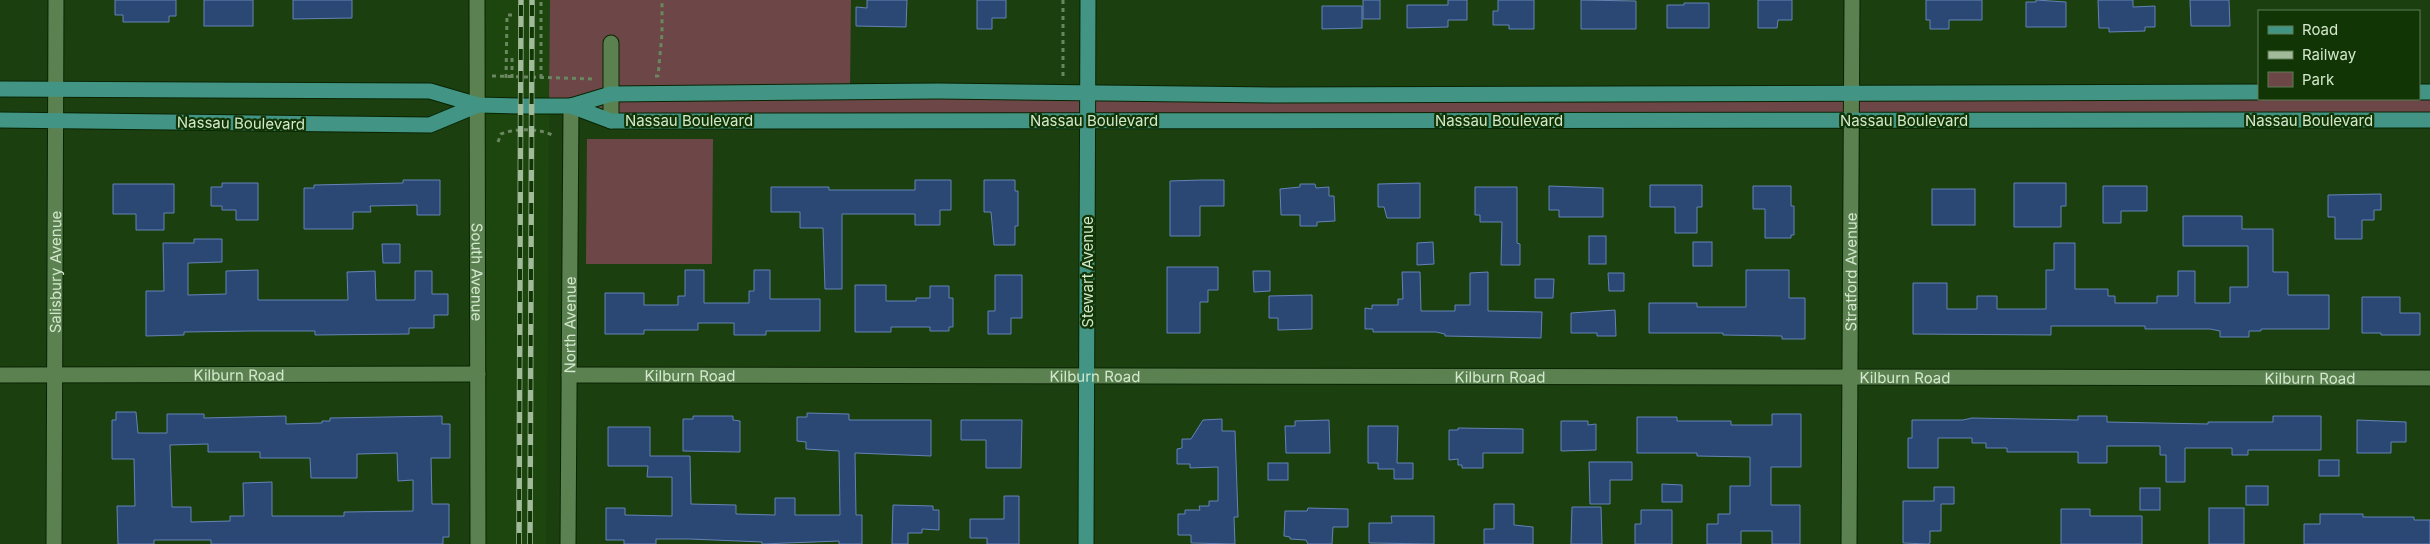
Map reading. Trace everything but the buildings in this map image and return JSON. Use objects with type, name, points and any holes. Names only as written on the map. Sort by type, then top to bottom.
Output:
[{"type":"main road","name":"Stewart Avenue","points":[[1086,544],[1088,0]]},
{"type":"main road","name":"Nassau Boulevard","points":[[0,89],[430,91],[478,104],[571,106],[611,94],[938,91],[1088,94],[2258,92]]},
{"type":"main road","name":"Nassau Boulevard","points":[[0,120],[430,126],[478,104]]},
{"type":"main road","name":"Nassau Boulevard","points":[[571,106],[611,121],[2430,120]]},
{"type":"street","name":"Salisbury Avenue","points":[[54,544],[56,0]]},
{"type":"street","name":"South Avenue","points":[[477,0],[478,544]]},
{"type":"street","name":"Stratford Avenue","points":[[1849,544],[1852,0]]},
{"type":"street","points":[[611,43],[611,121]]},
{"type":"street","name":"North Avenue","points":[[568,544],[571,106]]},
{"type":"street","name":"Kilburn Road","points":[[0,375],[478,374]]},
{"type":"street","name":"Kilburn Road","points":[[569,375],[2430,378]]},
{"type":"path","points":[[541,0],[541,78]]},
{"type":"path","points":[[658,76],[662,34],[662,0]]},
{"type":"path","points":[[1053,76],[1063,76],[1063,0]]},
{"type":"path","points":[[506,78],[507,16],[513,15]]},
{"type":"path","points":[[512,56],[512,78]]},
{"type":"path","points":[[488,70],[489,75],[506,78],[601,78]]},
{"type":"path","points":[[650,76],[668,76]]},
{"type":"path","points":[[498,142],[499,137],[504,132],[526,131],[550,134],[559,141]]},
{"type":"shaded area","points":[[474,0],[550,0],[546,544],[475,544]]},
{"type":"green space","points":[[550,0],[851,0],[850,89],[2258,100],[2420,100],[2430,96],[2430,122],[613,121],[549,104]]},
{"type":"green space","points":[[587,139],[713,139],[712,264],[586,264]]},
{"type":"railway","points":[[519,544],[521,0]]},
{"type":"railway","points":[[530,544],[532,0]]}]
